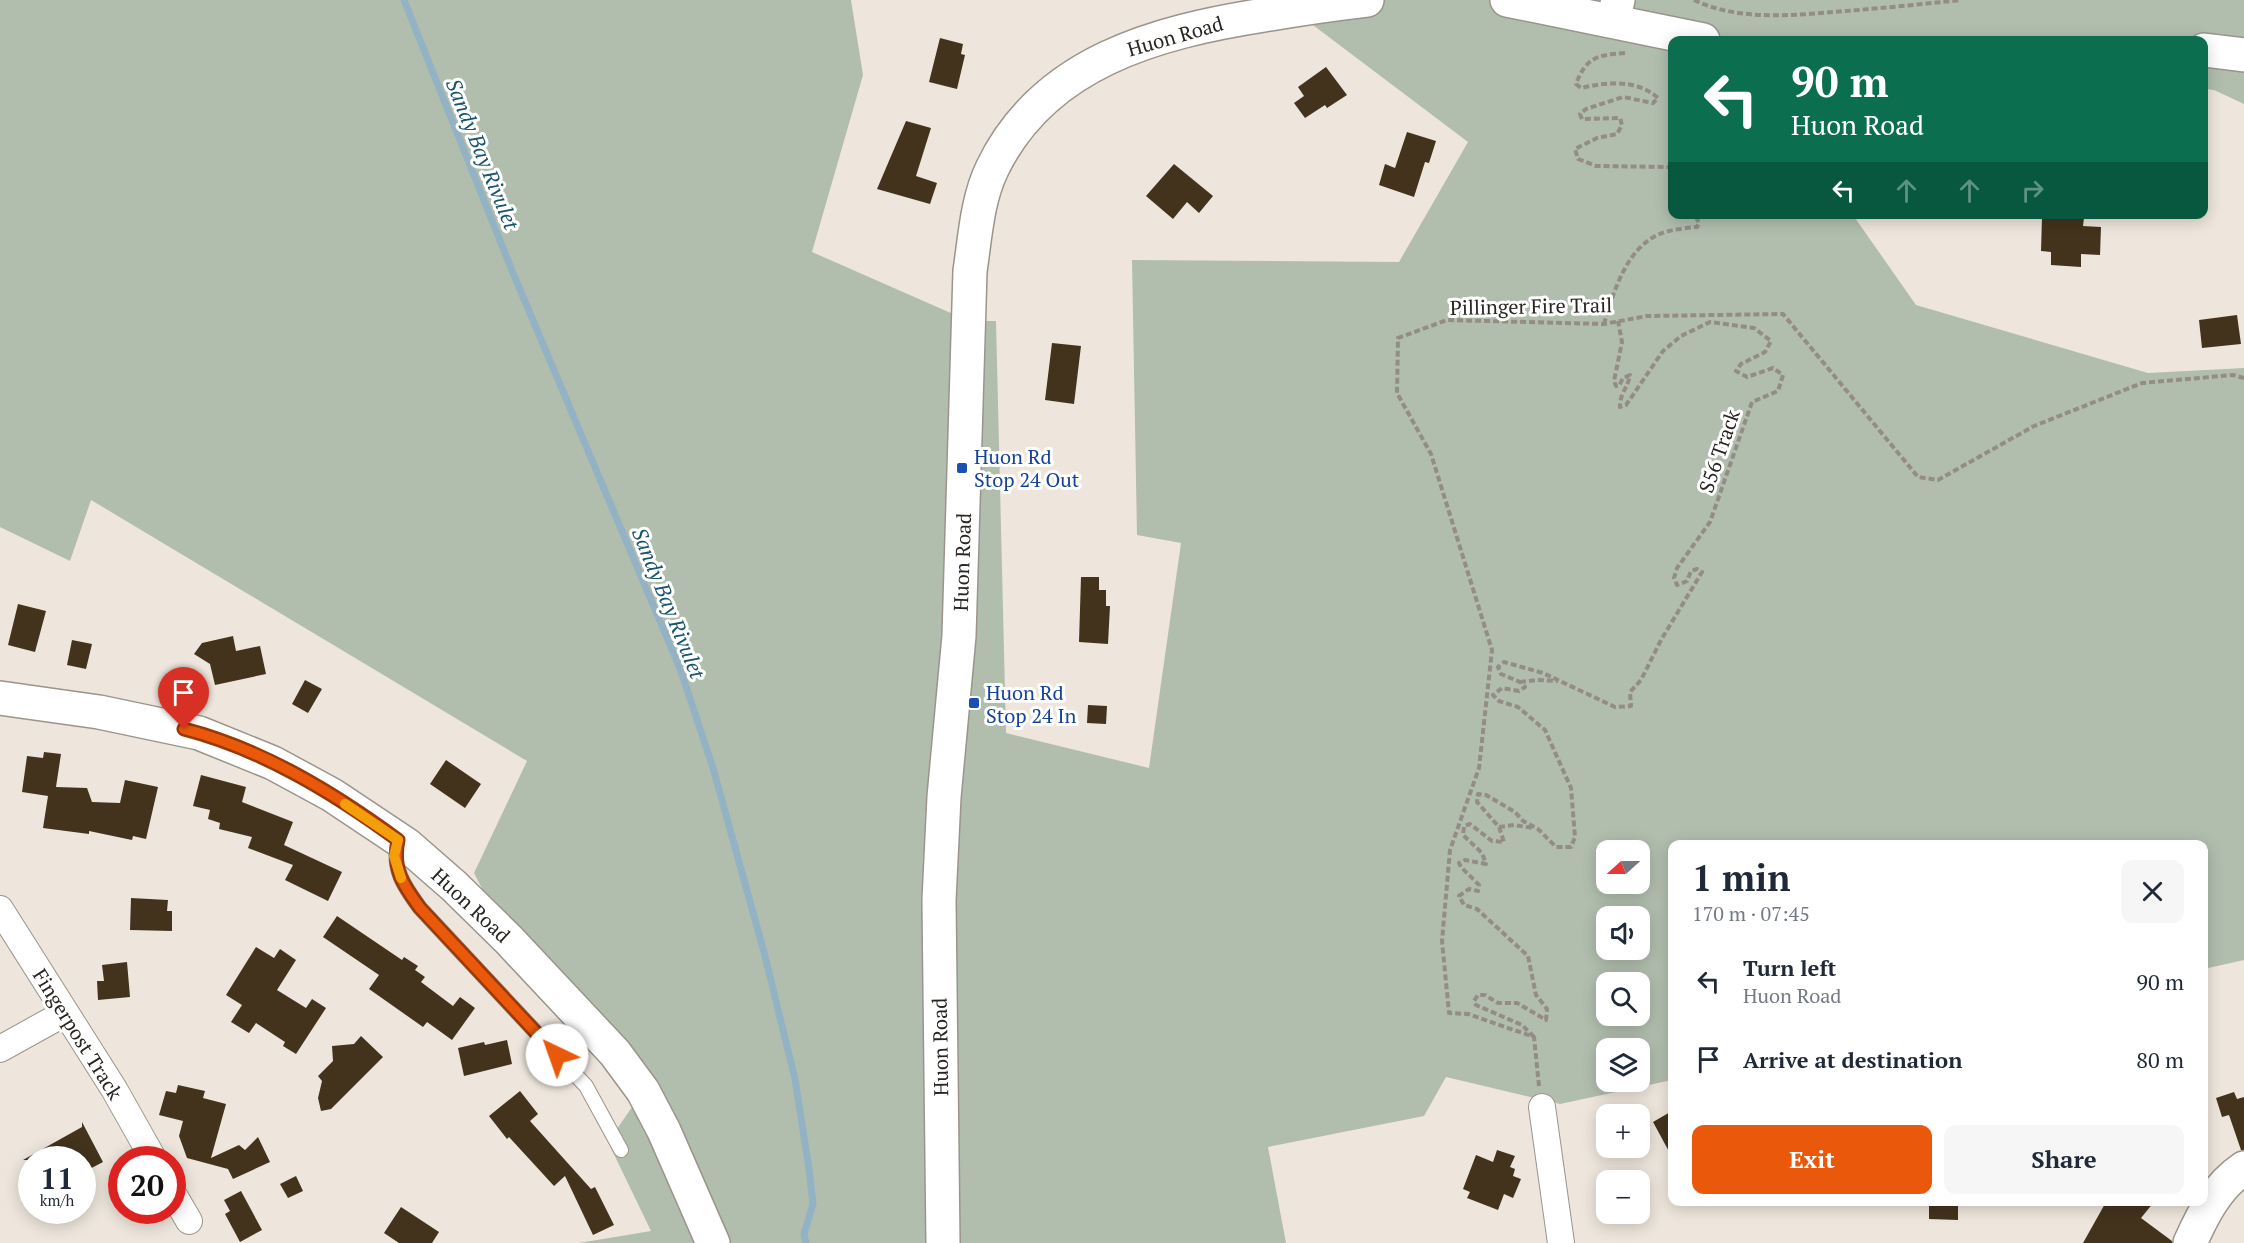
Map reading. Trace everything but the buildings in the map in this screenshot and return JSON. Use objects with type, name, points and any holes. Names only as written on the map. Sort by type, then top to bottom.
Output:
[{"type":"main road","name":"Huon Road","points":[[943,1243],[939,900],[944,797],[959,636],[970,271],[979,213],[992,170],[1015,131],[1052,92],[1090,66],[1115,54],[1145,41],[1229,20],[1367,0]]},
{"type":"main road","points":[[1507,0],[1615,10],[1691,36]]},
{"type":"main road","points":[[2208,50],[2244,55]]},
{"type":"main road","name":"Huon Road","points":[[0,698],[99,712],[199,733],[273,763],[332,795],[398,840],[454,886],[509,940],[615,1053],[643,1091],[664,1131],[713,1243]]},
{"type":"main road","points":[[2190,1243],[2219,1190],[2244,1168]]},
{"type":"street","name":"Fingerpost Track","points":[[0,909],[114,1089],[146,1146]]},
{"type":"street","points":[[0,1049],[65,1013]]},
{"type":"street","points":[[1542,1107],[1561,1243]]},
{"type":"street","points":[[186,1216],[189,1221]]},
{"type":"lane","name":"Huon Road","points":[[398,840],[394,856],[406,888],[420,908],[586,1086],[621,1150]]},
{"type":"path","points":[[1694,0],[1707,6],[1738,13],[1785,16],[1961,0]]},
{"type":"path","points":[[1629,52],[1603,54],[1588,63],[1576,84],[1581,88],[1602,83],[1627,84],[1652,92],[1658,98],[1653,103],[1623,98],[1586,109],[1580,114],[1582,119],[1620,118],[1622,125],[1617,134],[1597,138],[1575,149],[1578,159],[1596,166],[1668,167]]},
{"type":"path","points":[[1604,324],[1617,281],[1641,246],[1663,232],[1697,227],[1699,223],[1697,219]]},
{"type":"path","name":"Pillinger Fire Trail","points":[[1534,1037],[1468,1014],[1449,1013],[1442,941],[1450,850],[1479,768],[1492,650],[1431,454],[1397,393],[1398,338],[1447,320],[1604,324],[1647,316],[1783,314],[1918,477],[1938,480],[2034,426],[2142,383],[2233,375],[2244,378]]},
{"type":"path","name":"S56 Track","points":[[1499,827],[1477,802],[1478,794],[1486,795],[1515,812],[1522,821],[1538,829],[1556,847],[1571,847],[1575,837],[1571,788],[1545,730],[1518,708],[1493,695],[1502,688],[1519,690],[1525,687],[1520,682],[1501,674],[1498,667],[1504,662],[1542,673],[1614,707],[1631,706],[1630,692],[1641,680],[1661,640],[1702,572],[1697,568],[1690,571],[1687,581],[1677,585],[1674,578],[1677,568],[1710,522],[1752,402],[1778,392],[1783,375],[1773,368],[1747,377],[1736,371],[1752,356],[1765,352],[1772,341],[1754,327],[1710,322],[1681,336],[1663,351],[1626,405],[1620,407],[1620,396],[1629,382],[1630,375],[1623,378],[1619,386],[1616,386],[1614,381],[1622,342],[1618,321]]},
{"type":"path","name":"S56 Track","points":[[1520,682],[1560,681]]},
{"type":"path","points":[[1538,829],[1514,825],[1499,827],[1504,842],[1492,841],[1470,824],[1464,826],[1463,835],[1482,853],[1486,864],[1466,860],[1459,862],[1479,885],[1478,891],[1469,889],[1459,896],[1464,905],[1477,909],[1528,956],[1536,995],[1547,1009],[1546,1020],[1517,1003],[1498,1003],[1485,995],[1478,995],[1474,1001],[1476,1005],[1522,1026],[1534,1037],[1542,1107]]},
{"type":"green space","points":[[0,0],[851,0],[863,75],[812,252],[969,321],[996,321],[1006,733],[1149,768],[1181,543],[1137,535],[1132,260],[1399,262],[1468,142],[1293,10],[1292,0],[2244,0],[2244,104],[2208,89],[2208,36],[1668,36],[1668,219],[1856,219],[1916,305],[2148,373],[2244,368],[2244,960],[2208,968],[2208,840],[1668,840],[1668,1081],[1650,1085],[1650,1038],[1596,1038],[1596,1092],[1616,1092],[1560,1104],[1446,1077],[1424,1116],[1268,1147],[1286,1243],[579,1243],[651,1231],[608,1142],[643,1091],[509,940],[474,873],[527,761],[91,500],[70,561],[0,527]]},
{"type":"waterway","name":"Sandy Bay Rivulet","points":[[404,0],[513,273],[681,671],[713,768],[764,952],[795,1079],[813,1204],[804,1234],[806,1243]]},
{"type":"slow traffic","points":[[345,804],[398,840],[394,856],[401,878]]},
{"type":"place","name":"Huon Rd Stop 24 Out","points":[[962,468]]},
{"type":"place","name":"Huon Rd Stop 24 In","points":[[974,703]]},
{"type":"route","points":[[184,729],[273,763],[332,795],[398,840],[394,856],[399,873],[420,908],[557,1055]]}]
